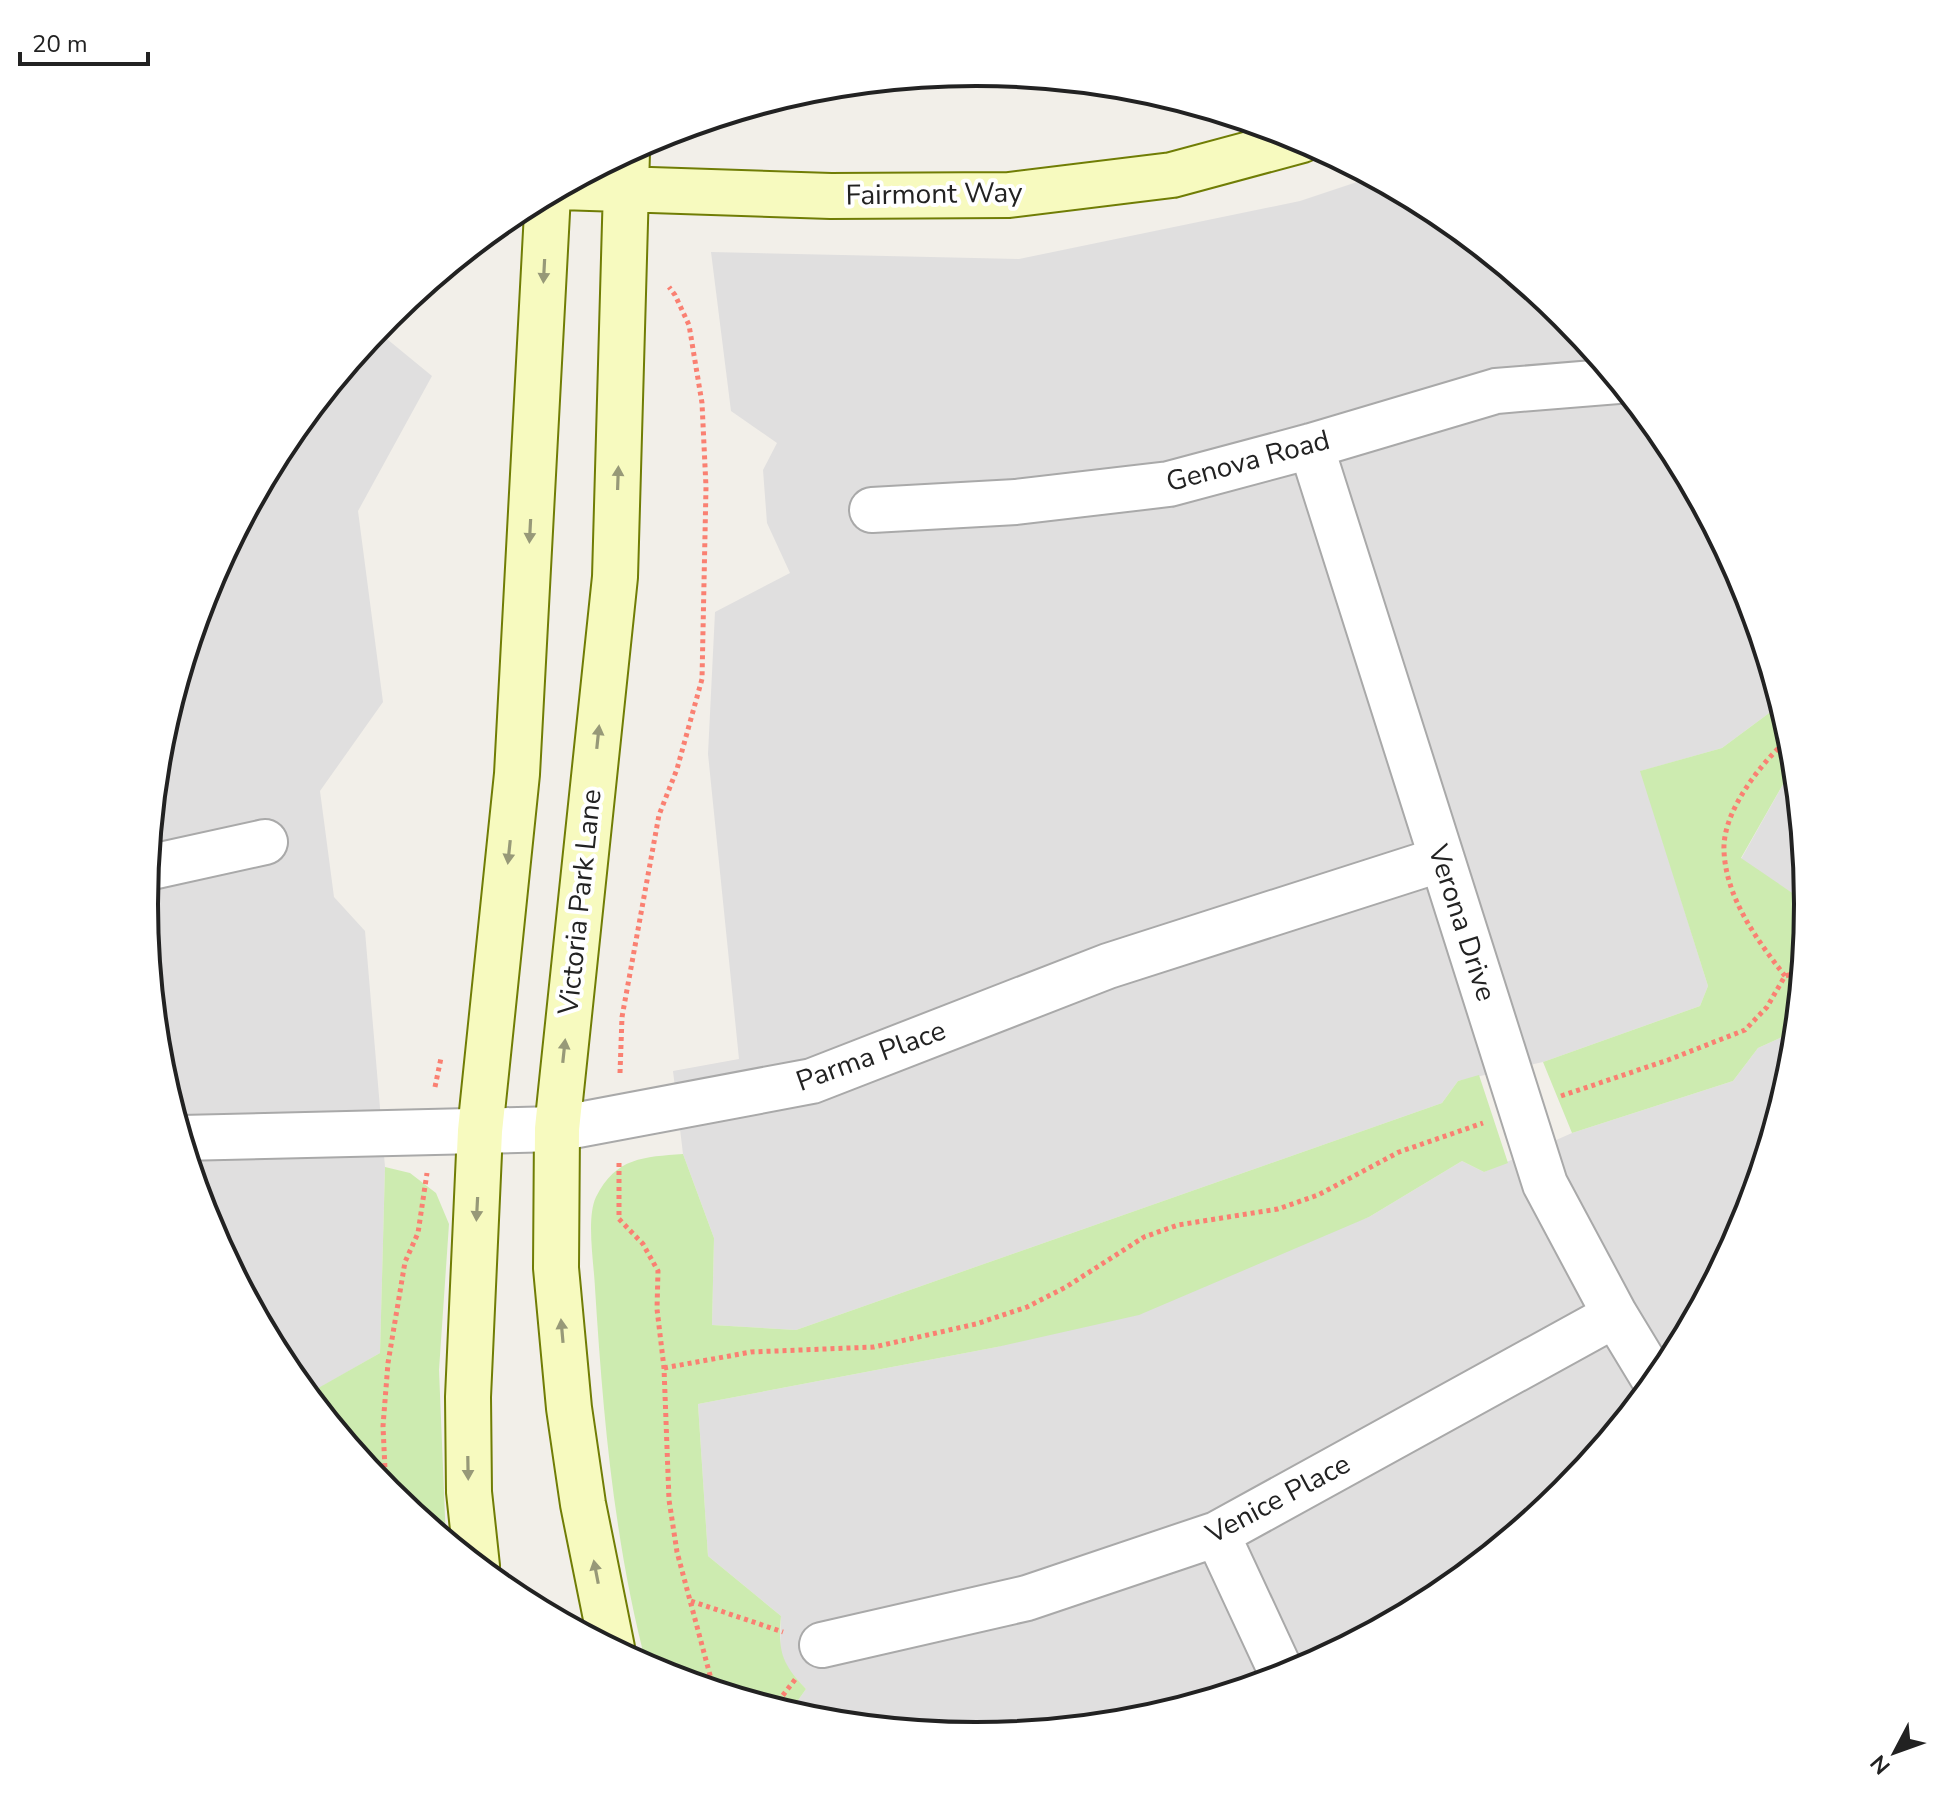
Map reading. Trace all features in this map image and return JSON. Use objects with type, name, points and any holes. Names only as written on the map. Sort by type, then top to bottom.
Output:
[{"type":"street","name":"Fairmont Way","points":[[604,176],[626,170],[831,196],[1009,195],[1172,175],[1282,145]]},
{"type":"street","name":"Victoria Park Lane","points":[[609,1636],[583,1504],[569,1408],[556,1268],[557,1129],[615,577],[626,170]]},
{"type":"street","points":[[475,1551],[469,1492],[468,1397],[480,1131],[517,774],[547,208]]},
{"type":"street","name":"Genova Road","points":[[872,510],[1016,502],[1169,484],[1496,391],[1605,382]]},
{"type":"street","name":"Verona Drive","points":[[1311,446],[1545,1184],[1615,1315],[1648,1369]]},
{"type":"street","points":[[159,865],[265,842]]},
{"type":"street","name":"Parma Place","points":[[192,1138],[557,1129],[812,1081],[1108,966],[1442,859]]},
{"type":"street","name":"Venice Place","points":[[822,1645],[1027,1598],[1217,1534],[1615,1315]]},
{"type":"street","points":[[1217,1534],[1278,1664]]},
{"type":"path","points":[[667,286],[675,295],[689,325],[702,403],[706,487],[702,679],[677,769],[659,815],[622,1017],[619,1219],[643,1244],[658,1271],[657,1309],[664,1368],[669,1500],[677,1552],[711,1678]]},
{"type":"path","points":[[1779,749],[1751,781],[1731,816],[1723,849],[1731,886],[1754,936],[1785,976]]},
{"type":"path","points":[[664,1368],[751,1352],[874,1347],[976,1324],[1027,1307],[1066,1287],[1144,1237],[1178,1225],[1278,1209],[1318,1195],[1399,1152],[1668,1060],[1745,1030],[1767,1007],[1785,976],[1790,974]]},
{"type":"path","points":[[385,1469],[383,1426],[388,1363],[405,1262],[418,1233],[425,1198],[437,1070],[444,1047]]},
{"type":"path","points":[[691,1601],[822,1645],[781,1698]]},
{"type":"shaded area","points":[[1358,182],[1430,224],[1515,289],[1591,365],[1624,406],[1656,450],[1709,542],[1750,641],[1771,712],[1722,748],[1641,771],[1708,986],[1700,1006],[1543,1062],[1458,1081],[1442,1103],[796,1330],[712,1325],[714,1238],[683,1154],[673,1071],[739,1059],[708,754],[715,612],[790,573],[767,523],[763,470],[777,443],[731,411],[711,252],[1019,259],[1300,201]]},
{"type":"shaded area","points":[[386,338],[432,376],[358,511],[383,702],[320,791],[334,897],[365,931],[385,1167],[380,1353],[318,1389],[267,1313],[242,1266],[201,1167],[185,1116],[164,1011],[158,904],[164,797],[173,744],[185,692],[220,591],[267,495],[295,450],[360,365]]},
{"type":"shaded area","points":[[1784,782],[1794,894],[1741,859]]},
{"type":"shaded area","points":[[1783,1037],[1766,1116],[1750,1167],[1709,1266],[1656,1358],[1591,1443],[1515,1519],[1430,1584],[1337,1638],[1238,1679],[1135,1706],[1082,1715],[976,1722],[869,1715],[797,1702],[806,1689],[788,1670],[780,1650],[781,1616],[708,1556],[698,1404],[997,1347],[1369,1217],[1462,1161],[1484,1172],[1572,1133],[1733,1081],[1758,1048]]},
{"type":"green space","points":[[1771,712],[1784,782],[1741,858],[1794,894],[1792,957],[1783,1037],[1758,1048],[1733,1081],[1572,1133],[1543,1062],[1700,1006],[1708,986],[1640,771],[1722,748]]},
{"type":"green space","points":[[1479,1075],[1508,1163],[1484,1172],[1462,1161],[1369,1217],[1139,1315],[997,1347],[698,1404],[708,1556],[781,1616],[783,1656],[791,1672],[806,1689],[797,1702],[764,1694],[713,1679],[643,1651],[626,1573],[612,1479],[591,1241],[591,1217],[596,1197],[604,1184],[622,1167],[644,1158],[683,1154],[714,1238],[712,1325],[796,1330],[1442,1103],[1458,1081]]},
{"type":"green space","points":[[385,1167],[410,1173],[436,1193],[449,1224],[439,1370],[445,1527],[360,1443],[317,1389],[380,1353]]}]
